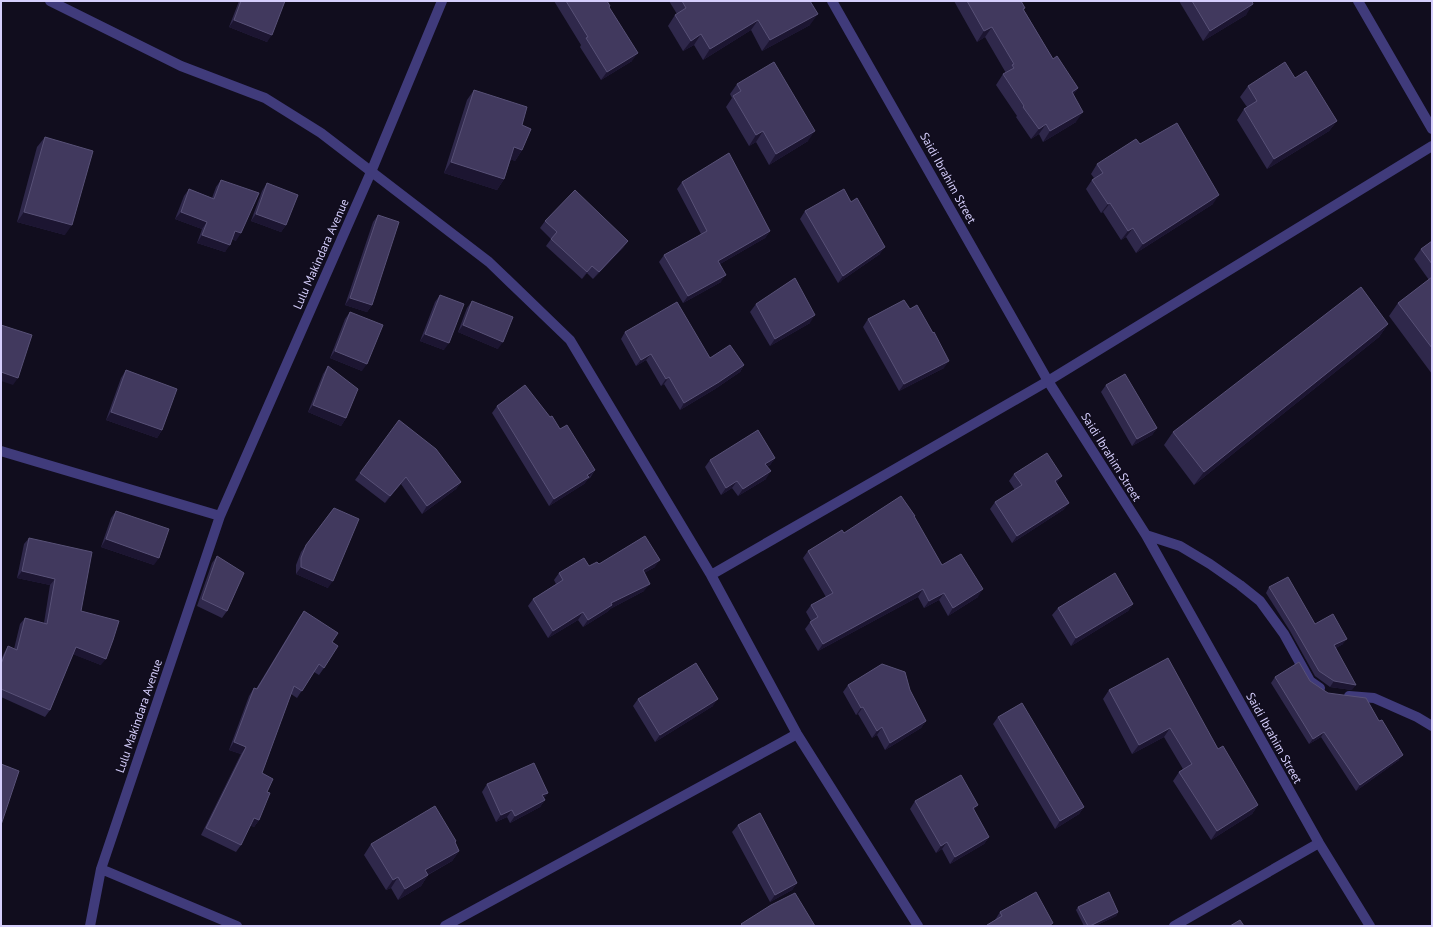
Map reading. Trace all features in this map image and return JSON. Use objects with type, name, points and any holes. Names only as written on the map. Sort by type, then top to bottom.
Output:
[{"type":"street","points":[[50,1],[181,66],[264,98],[321,133],[489,262],[570,340],[711,575],[798,734],[918,926]]},
{"type":"street","name":"Lulu Makindara Avenue","points":[[90,926],[101,869],[220,516],[371,172],[442,1]]},
{"type":"street","name":"Saidi Ibrahim Street","points":[[832,1],[1048,381],[1146,535],[1319,843],[1370,926]]},
{"type":"street","points":[[1358,1],[1432,129]]},
{"type":"street","points":[[711,575],[1048,381],[1432,146]]},
{"type":"street","points":[[1,451],[220,516]]},
{"type":"street","points":[[1146,535],[1180,546],[1210,564],[1260,601],[1284,634],[1310,681],[1328,693]]},
{"type":"street","points":[[1342,695],[1374,698],[1417,717],[1432,726]]},
{"type":"street","points":[[445,926],[798,734]]},
{"type":"street","points":[[1174,926],[1319,843]]},
{"type":"street","points":[[101,869],[237,926]]},
{"type":"building","points":[[241,1],[285,1],[272,35],[234,20]]},
{"type":"building","points":[[566,1],[607,1],[610,6],[609,7],[638,53],[607,72]]},
{"type":"building","points":[[682,1],[810,1],[818,14],[770,40],[758,20],[710,49],[701,34],[691,41],[675,15],[686,8]]},
{"type":"building","points":[[967,1],[1021,1],[1025,8],[1023,9],[1053,59],[1057,56],[1078,88],[1072,92],[1083,112],[1050,131],[1046,124],[1039,129],[1023,107],[1024,106],[1003,74],[1014,68],[1012,65],[1014,64],[992,27],[984,31]]},
{"type":"building","points":[[1192,1],[1252,1],[1253,4],[1210,31]]},
{"type":"building","points":[[774,62],[815,131],[776,154],[763,131],[756,135],[733,96],[741,91],[737,84]]},
{"type":"building","points":[[1285,62],[1295,78],[1306,71],[1337,121],[1274,159],[1244,109],[1257,101],[1248,86]]},
{"type":"building","points":[[474,90],[527,107],[522,125],[531,129],[522,150],[514,147],[504,179],[451,162]]},
{"type":"building","points":[[1177,123],[1219,195],[1143,244],[1133,228],[1128,231],[1110,203],[1108,204],[1092,180],[1103,173],[1097,164],[1136,139],[1140,144]]},
{"type":"building","points":[[45,137],[93,151],[72,225],[24,212]]},
{"type":"building","points":[[729,153],[770,231],[718,261],[726,275],[688,296],[664,255],[707,231],[682,182]]},
{"type":"building","points":[[221,180],[259,193],[241,233],[235,231],[230,245],[202,235],[207,222],[181,212],[189,189],[214,199]]},
{"type":"building","points":[[267,183],[298,195],[286,225],[256,214]]},
{"type":"building","points":[[844,189],[851,202],[857,198],[885,247],[843,276],[805,211]]},
{"type":"building","points":[[575,190],[628,241],[599,272],[592,266],[587,272],[551,239],[557,232],[545,221]]},
{"type":"building","points":[[378,215],[399,222],[372,305],[350,298]]},
{"type":"building","points":[[1432,241],[1432,264],[1421,249]]},
{"type":"building","points":[[1432,277],[1432,348],[1398,303]]},
{"type":"building","points":[[795,278],[815,315],[775,339],[756,304]]},
{"type":"building","points":[[1361,287],[1388,324],[1204,472],[1173,432]]},
{"type":"building","points":[[440,295],[464,304],[449,343],[425,334]]},
{"type":"building","points":[[904,300],[910,309],[917,305],[933,333],[934,332],[949,361],[904,384],[868,319]]},
{"type":"building","points":[[472,301],[513,317],[503,342],[463,325]]},
{"type":"building","points":[[677,302],[710,358],[730,345],[744,365],[684,403],[669,377],[666,379],[651,354],[641,360],[625,332]]},
{"type":"building","points":[[350,312],[383,325],[367,364],[335,351]]},
{"type":"building","points":[[1,325],[32,335],[18,378],[1,372]]},
{"type":"building","points":[[328,366],[358,389],[346,418],[313,405]]},
{"type":"building","points":[[126,370],[177,389],[162,430],[111,412]]},
{"type":"building","points":[[1125,374],[1157,428],[1137,439],[1106,385]]},
{"type":"building","points":[[525,385],[550,417],[552,416],[560,429],[567,425],[595,470],[587,475],[589,477],[554,499],[497,406]]},
{"type":"building","points":[[399,420],[436,449],[461,482],[427,506],[406,477],[390,496],[360,473]]},
{"type":"building","points":[[758,430],[775,458],[765,464],[771,471],[743,489],[737,481],[726,488],[710,460]]},
{"type":"building","points":[[1047,453],[1062,476],[1055,481],[1069,503],[1017,536],[995,502],[1022,485],[1014,474]]},
{"type":"building","points":[[901,496],[915,516],[942,565],[961,554],[983,589],[953,608],[944,593],[929,601],[923,589],[823,644],[810,622],[818,617],[811,605],[833,593],[808,551],[842,530],[844,533]]},
{"type":"building","points":[[334,508],[359,519],[333,581],[301,567],[301,558],[306,545]]},
{"type":"building","points":[[116,511],[169,529],[159,558],[106,539]]},
{"type":"building","points":[[645,536],[660,560],[643,570],[650,584],[611,603],[612,605],[588,620],[583,612],[553,631],[533,599],[563,580],[559,573],[584,558],[589,566],[597,562],[599,564]]},
{"type":"building","points":[[29,538],[92,552],[81,611],[119,621],[106,659],[76,647],[50,710],[1,689],[1,664],[8,646],[17,650],[25,618],[47,624],[55,579],[22,571]]},
{"type":"building","points":[[217,556],[244,573],[227,611],[202,599]]},
{"type":"building","points":[[1115,573],[1133,604],[1076,638],[1058,608]]},
{"type":"building","points":[[1288,577],[1315,624],[1333,614],[1347,639],[1334,645],[1356,685],[1334,681],[1319,671],[1269,587]]},
{"type":"building","points":[[304,611],[338,633],[332,642],[338,646],[324,668],[319,664],[302,691],[294,686],[262,773],[273,779],[267,792],[270,793],[259,820],[254,818],[241,845],[206,828],[246,747],[234,742],[254,688],[257,689]]},
{"type":"building","points":[[1168,658],[1218,749],[1223,746],[1258,805],[1217,831],[1179,772],[1192,764],[1170,728],[1139,745],[1109,690]]},
{"type":"building","points":[[1299,662],[1310,681],[1328,693],[1366,698],[1379,721],[1382,720],[1403,755],[1360,785],[1324,732],[1313,739],[1275,677]]},
{"type":"building","points":[[696,663],[718,699],[660,735],[638,699]]},
{"type":"building","points":[[882,664],[905,672],[910,690],[926,721],[890,743],[882,727],[877,731],[863,707],[861,708],[848,685]]},
{"type":"building","points":[[1022,703],[1084,807],[1060,821],[998,717]]},
{"type":"building","points":[[534,763],[548,793],[542,795],[545,800],[515,816],[512,810],[501,815],[487,784]]},
{"type":"building","points":[[1,764],[19,771],[1,825]]},
{"type":"building","points":[[961,775],[978,805],[973,808],[989,837],[955,857],[947,842],[941,846],[915,801]]},
{"type":"building","points":[[435,806],[456,841],[455,842],[459,851],[425,870],[428,875],[405,889],[398,877],[393,880],[371,844]]},
{"type":"building","points":[[760,813],[797,883],[775,895],[738,825]]},
{"type":"building","points":[[1036,892],[1053,923],[1049,926],[987,925],[1002,916],[1000,912]]},
{"type":"building","points":[[1109,892],[1118,912],[1088,926],[1078,907]]},
{"type":"building","points":[[795,893],[815,926],[743,926],[741,924],[771,905]]},
{"type":"building","points":[[1240,920],[1244,926],[1230,926]]}]
